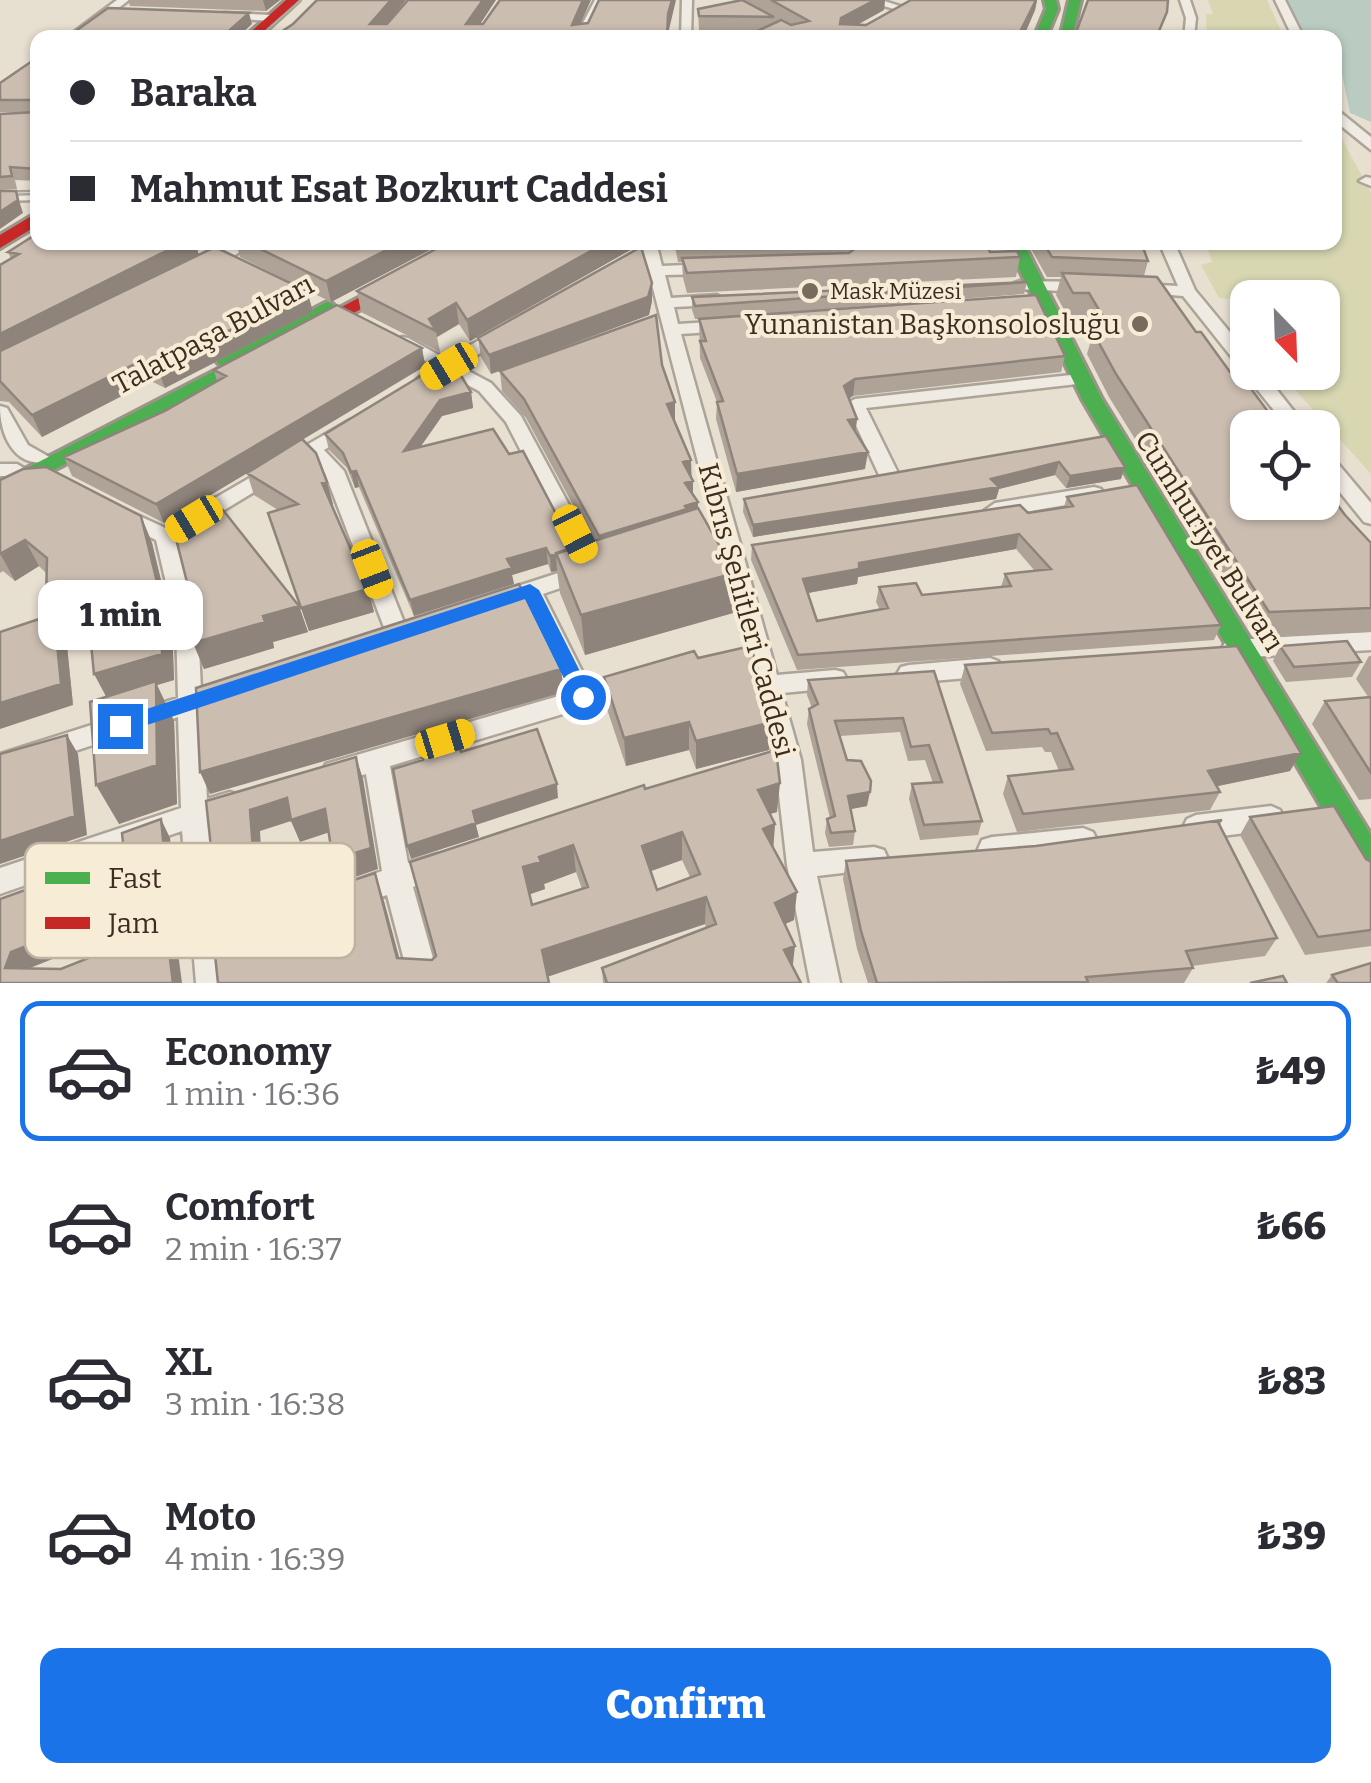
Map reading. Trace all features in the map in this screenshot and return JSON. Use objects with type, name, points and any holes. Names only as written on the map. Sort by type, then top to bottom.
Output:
[{"type":"street","points":[[584,30],[600,0]]},
{"type":"street","points":[[686,30],[688,0]]},
{"type":"street","points":[[869,0],[916,4]]},
{"type":"street","points":[[1043,30],[1052,9],[1050,0]]},
{"type":"street","points":[[1068,30],[1075,0]]},
{"type":"street","points":[[1185,0],[1191,18],[1190,30]]},
{"type":"street","points":[[1280,0],[1295,30]]},
{"type":"street","points":[[879,24],[916,4]]},
{"type":"street","points":[[82,30],[108,12],[125,6]]},
{"type":"street","points":[[218,16],[278,28],[302,6]]},
{"type":"street","points":[[1342,121],[1366,136],[1371,146]]},
{"type":"street","points":[[0,198],[30,196]]},
{"type":"street","points":[[0,243],[30,222]]},
{"type":"street","points":[[0,267],[30,247]]},
{"type":"street","points":[[186,276],[211,255],[226,250]]},
{"type":"street","name":"Cumhuriyet Bulvarı","points":[[1016,250],[1031,297],[1080,379],[1100,438],[1141,487],[1244,648],[1318,813],[1371,863]]},
{"type":"street","points":[[1170,250],[1188,291],[1230,344]]},
{"type":"street","points":[[211,255],[236,267]]},
{"type":"street","points":[[645,256],[732,268]]},
{"type":"street","name":"Kıbrıs Şehitleri Caddesi","points":[[645,256],[728,503],[714,531],[740,551],[751,650],[768,685],[788,760],[801,865],[825,983]]},
{"type":"street","name":"Talatpaşa Bulvarı","points":[[0,491],[19,470],[343,314],[414,268]]},
{"type":"street","points":[[994,287],[1031,297],[1110,288]]},
{"type":"street","points":[[1129,289],[1188,291]]},
{"type":"street","points":[[664,318],[742,299]]},
{"type":"street","points":[[343,314],[493,384],[602,566],[473,610]]},
{"type":"street","points":[[664,318],[753,324]]},
{"type":"street","points":[[403,393],[522,321]]},
{"type":"street","points":[[890,477],[855,404],[1080,379]]},
{"type":"street","points":[[1267,390],[1284,410]]},
{"type":"street","points":[[0,412],[21,449],[19,470],[72,488]]},
{"type":"street","points":[[164,536],[372,412]]},
{"type":"street","points":[[312,449],[334,470],[398,635]]},
{"type":"street","points":[[1340,479],[1371,516]]},
{"type":"street","points":[[965,515],[1141,487]]},
{"type":"street","points":[[102,504],[164,536],[187,625],[197,843]]},
{"type":"street","points":[[530,590],[583,697]]},
{"type":"street","points":[[1206,650],[1371,641]]},
{"type":"street","points":[[768,685],[1016,665]]},
{"type":"street","points":[[304,782],[654,678]]},
{"type":"street","points":[[0,765],[248,684]]},
{"type":"street","points":[[376,760],[397,880],[424,983]]},
{"type":"street","points":[[752,770],[788,760]]},
{"type":"street","points":[[109,843],[249,798]]},
{"type":"street","points":[[1161,831],[1318,813]]},
{"type":"street","points":[[968,851],[1102,838]]},
{"type":"street","points":[[355,893],[472,855]]},
{"type":"street","points":[[801,865],[894,858]]},
{"type":"street","points":[[0,880],[25,871]]},
{"type":"street","points":[[208,958],[211,983]]},
{"type":"green space","points":[[1208,0],[1267,0],[1281,30],[1207,30],[1206,14],[1213,14]]},
{"type":"green space","points":[[1342,139],[1371,193],[1371,474],[1340,440],[1340,410],[1313,410],[1295,390],[1340,390],[1340,280],[1230,280],[1230,299],[1219,298],[1201,265],[1212,262],[1208,250],[1342,250]]},
{"type":"shaded area","points":[[1285,0],[1371,0],[1371,122],[1350,113],[1342,74],[1342,30],[1299,30]]},
{"type":"building","points":[[317,0],[391,0],[370,24],[387,24],[408,0],[483,0],[466,24],[483,24],[500,0],[583,0],[572,25],[588,23],[599,0],[672,0],[667,30],[284,30]]},
{"type":"building","points":[[742,0],[774,17],[699,16],[698,9]]},
{"type":"building","points":[[771,0],[875,0],[841,18],[840,24],[866,25],[911,0],[1036,0],[1021,30],[759,30],[781,20],[791,25],[809,21]]},
{"type":"building","points":[[1088,0],[1168,0],[1159,30],[1077,30]]},
{"type":"building","points":[[108,8],[249,13],[230,30],[77,30]]},
{"type":"building","points":[[30,62],[30,100],[0,100],[0,83]]},
{"type":"building","points":[[30,112],[30,168],[10,167],[12,176],[0,177],[0,114]]},
{"type":"building","points":[[0,191],[16,191],[18,200],[0,212]]},
{"type":"building","points":[[30,238],[30,250],[168,250],[0,334],[0,265],[19,254],[8,252]]},
{"type":"building","points":[[209,250],[221,250],[307,291],[157,367],[143,360],[32,415],[0,381],[0,351]]},
{"type":"building","points":[[262,250],[386,250],[326,281]]},
{"type":"building","points":[[434,250],[593,250],[467,320],[456,303],[429,319],[436,331],[357,291]]},
{"type":"building","points":[[642,250],[652,283],[648,297],[489,355],[478,338]]},
{"type":"building","points":[[989,250],[1017,251],[1020,257],[687,273],[682,258]]},
{"type":"building","points":[[1048,250],[1144,250],[1148,261],[1052,257]]},
{"type":"building","points":[[1062,273],[1157,277],[1230,372],[1230,390],[1252,390],[1267,410],[1230,410],[1230,520],[1340,520],[1340,508],[1371,543],[1371,608],[1269,612],[1116,374],[1093,332],[1111,330],[1089,293],[1073,293]]},
{"type":"building","points":[[1027,282],[695,306],[692,297]]},
{"type":"building","points":[[1036,295],[1065,356],[855,379],[844,386],[857,419],[848,420],[868,452],[737,474],[717,402],[723,401],[700,341],[706,341],[699,319]]},
{"type":"building","points":[[337,305],[422,348],[156,504],[64,457],[165,411],[226,376],[214,370]]},
{"type":"building","points":[[656,315],[662,365],[675,402],[667,404],[691,460],[683,462],[693,481],[685,483],[698,502],[685,506],[687,509],[599,536],[524,399],[500,371]]},
{"type":"building","points":[[444,362],[457,369],[471,392],[440,400],[404,451],[493,429],[509,454],[523,451],[574,548],[550,556],[546,548],[507,559],[512,568],[410,600],[356,471],[351,472],[343,453],[325,434]]},
{"type":"building","points":[[1106,436],[1125,467],[1070,476],[1059,462],[991,479],[999,487],[753,525],[744,499]]},
{"type":"building","points":[[302,439],[316,453],[327,482],[322,483],[368,589],[301,608],[268,513],[298,504],[247,473]]},
{"type":"building","points":[[46,467],[141,516],[161,599],[162,654],[94,674],[86,592],[46,602],[47,558],[25,540],[0,554],[0,480],[23,469]]},
{"type":"building","points":[[1137,485],[1221,625],[798,655],[752,545],[1020,505],[1028,513],[1073,506],[1067,497]],"holes":[[[1019,534],[1051,569],[1005,574],[1011,586],[922,595],[916,583],[879,587],[888,608],[817,621],[803,579],[859,569],[859,563]]]},
{"type":"building","points":[[195,500],[223,510],[299,606],[263,616],[265,622],[193,643],[191,598],[170,515]]},
{"type":"building","points":[[698,508],[735,573],[581,615],[556,553]]},
{"type":"building","points":[[519,584],[561,669],[200,772],[196,688]]},
{"type":"building","points":[[54,614],[61,684],[0,703],[0,632]]},
{"type":"building","points":[[1347,641],[1361,662],[1294,667],[1280,646]]},
{"type":"building","points":[[751,646],[772,722],[696,741],[689,722],[624,738],[604,677],[694,651],[698,658]]},
{"type":"building","points":[[1237,646],[1301,753],[1208,771],[1220,792],[1023,814],[1008,776],[1073,769],[1057,733],[1051,734],[1048,729],[992,733],[965,665]]},
{"type":"building","points":[[934,671],[982,821],[924,825],[912,784],[942,782],[929,745],[911,747],[903,718],[835,721],[847,760],[861,761],[871,781],[870,792],[848,796],[855,831],[831,833],[827,819],[835,816],[809,709],[818,704],[808,680]]},
{"type":"building","points":[[156,681],[157,765],[96,785],[90,702]]},
{"type":"building","points":[[1371,697],[1371,773],[1325,701]]},
{"type":"building","points":[[537,729],[557,784],[473,811],[476,823],[407,846],[393,769],[423,760],[419,747],[456,736],[461,752]]},
{"type":"building","points":[[67,735],[75,816],[0,841],[0,754]]},
{"type":"building","points":[[776,750],[780,783],[758,790],[775,824],[763,829],[797,892],[775,903],[795,946],[784,950],[801,983],[607,983],[602,968],[716,924],[706,897],[542,950],[549,983],[218,983],[215,958],[355,958],[355,880],[375,873],[397,958],[432,960],[436,956],[410,862],[644,785],[645,789]],"holes":[[[682,832],[700,874],[657,890],[642,846]],[[573,845],[588,887],[532,905],[523,867]]]},
{"type":"building","points":[[356,757],[371,848],[355,853],[355,843],[330,843],[325,809],[291,820],[287,798],[250,810],[252,843],[210,843],[206,801]]},
{"type":"building","points":[[1334,806],[1371,862],[1371,930],[1318,937],[1250,817]]},
{"type":"building","points":[[161,819],[163,843],[123,843],[122,833]]},
{"type":"building","points":[[1222,820],[1218,822],[1277,938],[1186,951],[1193,968],[1086,977],[1088,982],[877,983],[846,861],[1036,846]]},
{"type":"building","points":[[25,890],[25,947],[11,952],[5,968],[61,969],[88,958],[170,958],[173,983],[0,983],[0,899]]},
{"type":"building","points":[[1371,963],[1371,983],[1338,983],[1332,975]]},
{"type":"building","points":[[1283,976],[1287,983],[1250,983]]},
{"type":"tram line","points":[[267,30],[301,0]]},
{"type":"tram line","points":[[0,195],[30,194]]},
{"type":"traffic: fast","points":[[1043,30],[1052,9],[1050,0]]},
{"type":"traffic: fast","points":[[1068,30],[1075,0]]},
{"type":"traffic: fast","points":[[1018,250],[1092,399],[1371,863]]},
{"type":"traffic: fast","points":[[227,362],[327,308]]},
{"type":"traffic: fast","points":[[0,491],[250,360]]},
{"type":"traffic: jam","points":[[259,30],[293,0]]},
{"type":"traffic: jam","points":[[0,243],[30,222]]},
{"type":"traffic: jam","points":[[313,327],[396,283]]},
{"type":"place","name":"Mask Müzesi","points":[[810,291]]},
{"type":"place","name":"Yunanistan Başkonsolosluğu","points":[[1140,324]]},
{"type":"route","points":[[120,726],[530,590],[583,697]]}]
